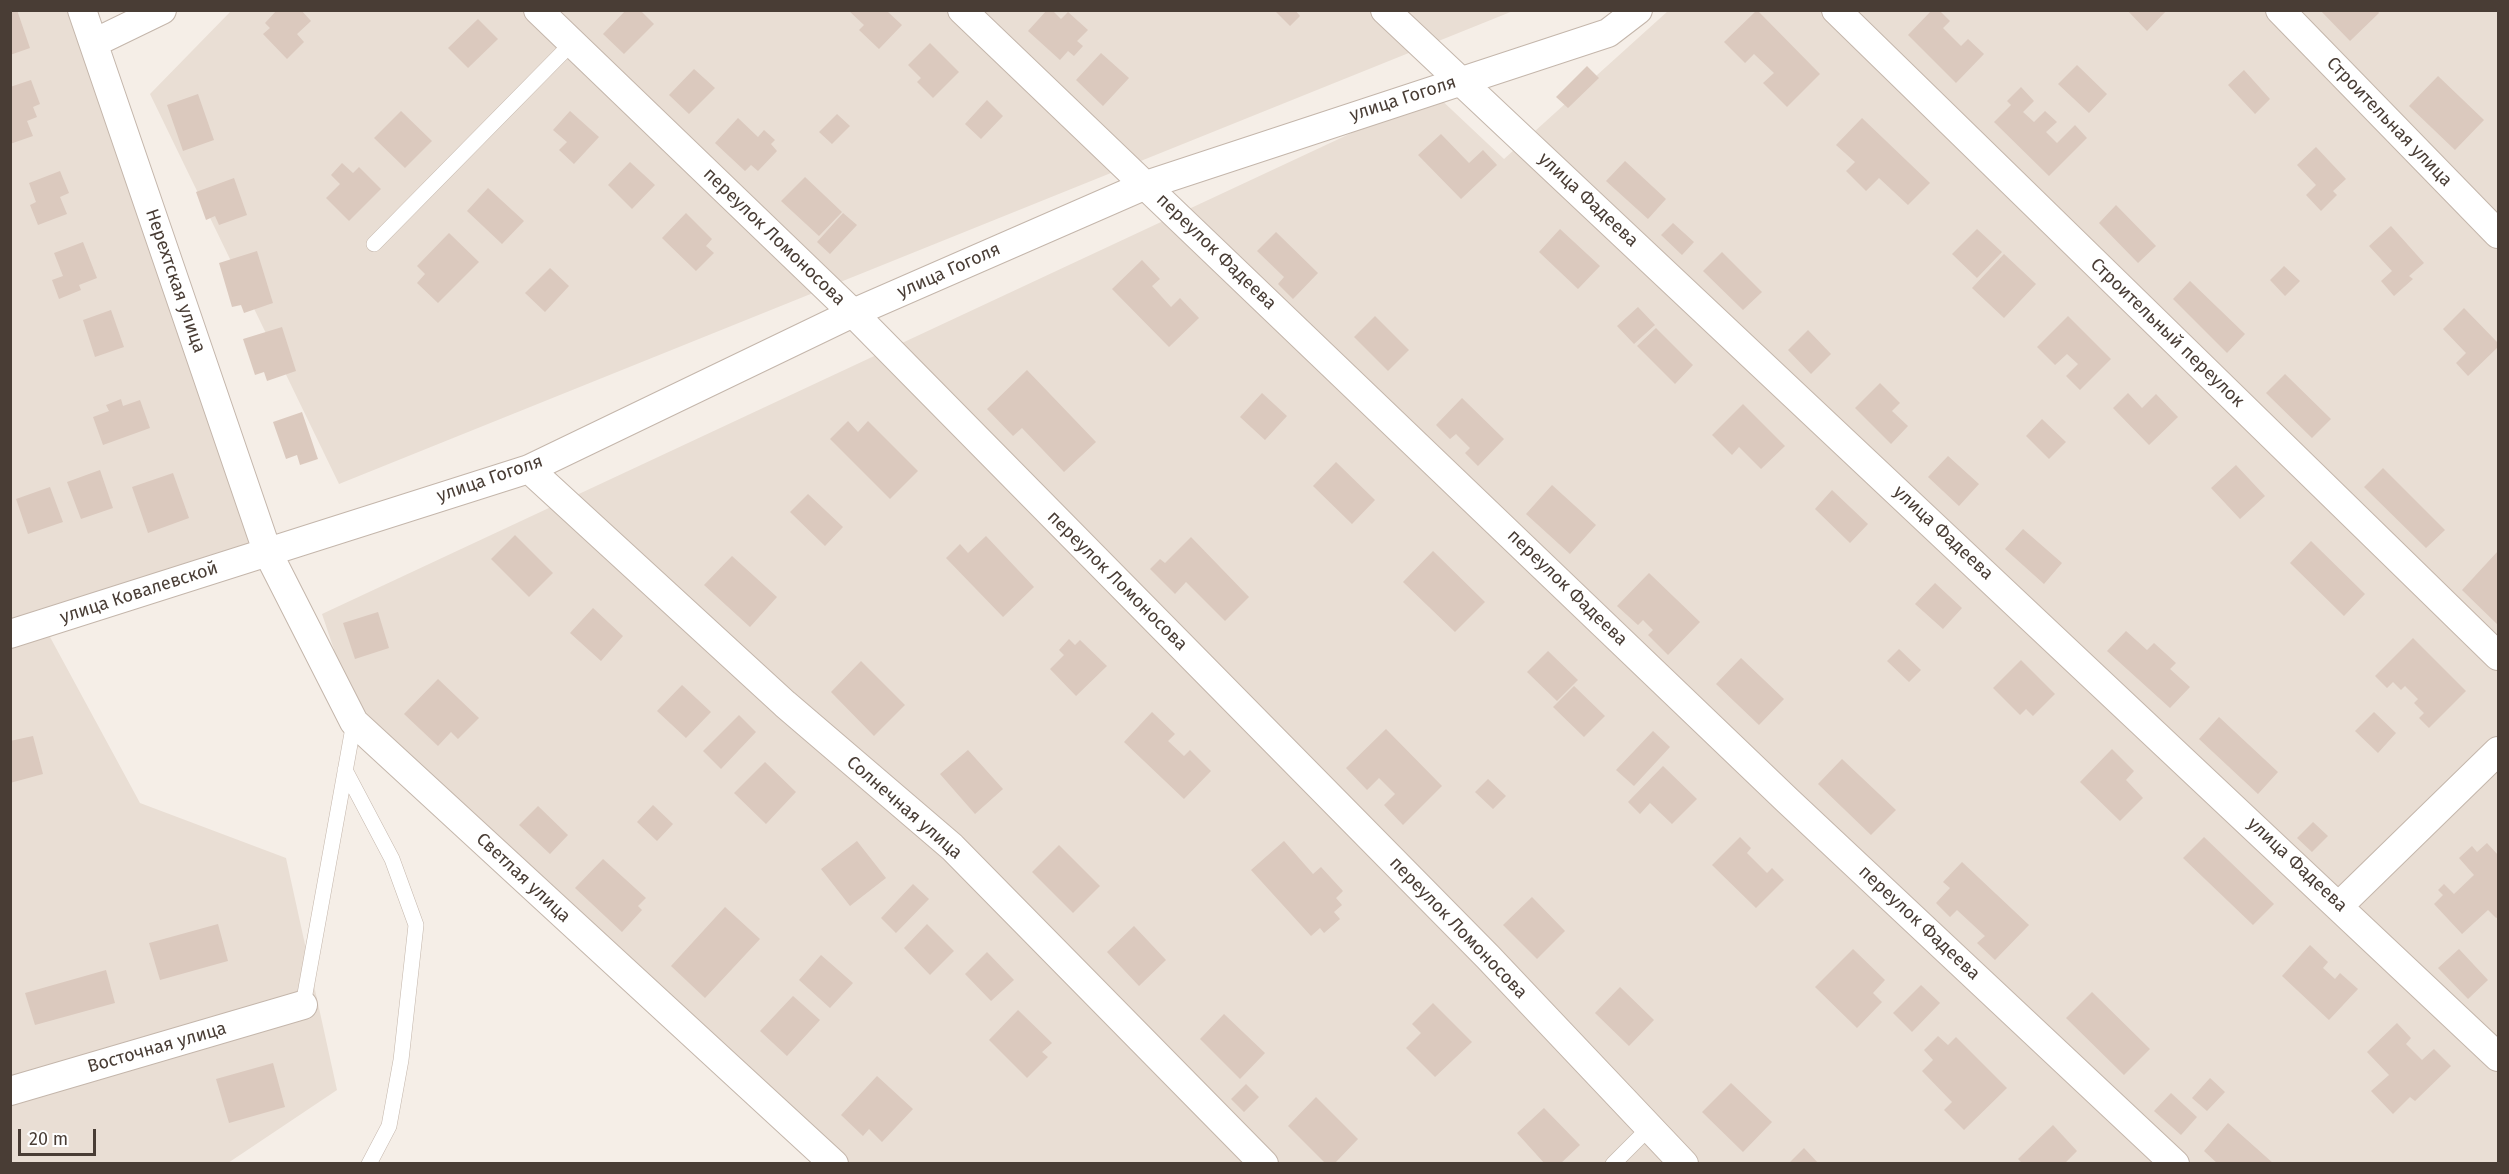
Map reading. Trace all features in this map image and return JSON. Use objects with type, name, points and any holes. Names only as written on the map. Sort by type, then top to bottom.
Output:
[{"type":"street","name":"Нерехтская улица","points":[[82,10],[267,551]]},
{"type":"street","points":[[94,43],[162,10]]},
{"type":"street","name":"переулок Ломоносова","points":[[538,10],[853,313],[1488,957],[1684,1164]]},
{"type":"street","name":"переулок Фадеева","points":[[962,10],[1779,791],[2175,1164]]},
{"type":"street","name":"улица Фадеева","points":[[1385,10],[2340,905],[2499,1057]]},
{"type":"street","name":"улица Гоголя","points":[[267,551],[529,469],[853,313],[1146,185],[1608,33],[1638,10]]},
{"type":"street","name":"Строительный переулок","points":[[1836,10],[2499,656]]},
{"type":"street","name":"Строительная улица","points":[[2280,10],[2499,234]]},
{"type":"street","name":"Солнечная улица","points":[[529,469],[785,704],[952,847],[1264,1164]]},
{"type":"street","name":"улица Ковалевской","points":[[10,634],[267,551]]},
{"type":"street","name":"Светлая улица","points":[[267,551],[354,722],[834,1164]]},
{"type":"street","points":[[2340,905],[2499,751]]},
{"type":"street","name":"Восточная улица","points":[[10,1091],[303,1005]]},
{"type":"lane","points":[[374,244],[572,43]]},
{"type":"lane","points":[[303,1005],[354,722]]},
{"type":"lane","points":[[345,770],[392,859],[416,925],[400,1060],[389,1126],[369,1164]]},
{"type":"lane","points":[[1613,1164],[1650,1127]]},
{"type":"shaded area","points":[[10,11],[78,11],[254,549],[50,637],[140,803],[286,858],[337,1090],[228,1163],[11,1163]]},
{"type":"shaded area","points":[[231,11],[1513,11],[339,484],[150,94]]},
{"type":"shaded area","points":[[1668,11],[2498,11],[2498,1163],[830,1163],[357,718],[322,614],[1435,94],[1504,159]]},
{"type":"building","points":[[10,10],[17,10],[30,48],[10,55]]},
{"type":"building","points":[[277,10],[301,10],[311,21],[297,34],[304,42],[287,59],[263,34],[270,28],[265,23]]},
{"type":"building","points":[[626,10],[640,10],[654,24],[624,54],[603,34]]},
{"type":"building","points":[[848,10],[889,10],[888,12],[902,25],[879,49],[859,30],[864,25]]},
{"type":"building","points":[[1047,10],[1052,10],[1061,19],[1068,12],[1088,30],[1077,41],[1083,46],[1074,56],[1068,51],[1060,60],[1028,31]]},
{"type":"building","points":[[1274,10],[1295,10],[1300,16],[1290,26]]},
{"type":"building","points":[[1757,10],[1820,74],[1787,107],[1763,83],[1774,73],[1754,54],[1745,63],[1724,42]]},
{"type":"building","points":[[1932,10],[1939,10],[1950,21],[1943,28],[1961,46],[1968,39],[1984,54],[1956,83],[1908,35]]},
{"type":"building","points":[[2127,10],[2167,10],[2147,31]]},
{"type":"building","points":[[2320,10],[2377,10],[2379,13],[2350,41]]},
{"type":"building","points":[[478,19],[498,39],[468,68],[448,48]]},
{"type":"building","points":[[930,43],[959,72],[933,98],[917,82],[921,78],[908,65]]},
{"type":"building","points":[[1101,53],[1129,78],[1103,106],[1076,80]]},
{"type":"building","points":[[2077,65],[2107,94],[2089,113],[2058,84]]},
{"type":"building","points":[[1587,66],[1599,78],[1568,108],[1556,97]]},
{"type":"building","points":[[694,69],[715,88],[689,114],[669,95]]},
{"type":"building","points":[[2244,70],[2270,99],[2255,114],[2228,85]]},
{"type":"building","points":[[2438,76],[2484,120],[2455,150],[2409,106]]},
{"type":"building","points":[[31,80],[40,104],[33,107],[37,117],[27,121],[33,136],[10,144],[10,87]]},
{"type":"building","points":[[2021,87],[2034,101],[2023,112],[2034,122],[2045,111],[2057,122],[2046,132],[2057,143],[2075,125],[2087,138],[2049,176],[1994,122],[2011,105],[2007,101]]},
{"type":"building","points":[[198,94],[214,140],[183,151],[167,105]]},
{"type":"building","points":[[987,100],[1003,116],[981,139],[965,124]]},
{"type":"building","points":[[401,111],[432,141],[405,168],[374,138]]},
{"type":"building","points":[[570,111],[599,137],[574,164],[559,150],[567,142],[553,130]]},
{"type":"building","points":[[837,114],[850,126],[832,144],[819,132]]},
{"type":"building","points":[[738,118],[758,137],[764,130],[775,140],[771,144],[777,151],[758,171],[751,165],[745,171],[715,143]]},
{"type":"building","points":[[1862,118],[1930,183],[1908,205],[1879,178],[1866,191],[1846,171],[1855,162],[1836,145]]},
{"type":"building","points":[[1441,134],[1469,163],[1483,150],[1497,165],[1461,199],[1418,155]]},
{"type":"building","points":[[2316,147],[2346,179],[2333,191],[2337,195],[2321,211],[2306,195],[2316,185],[2297,165]]},
{"type":"building","points":[[1625,161],[1666,199],[1648,219],[1606,181]]},
{"type":"building","points":[[630,162],[655,185],[632,209],[608,185]]},
{"type":"building","points":[[342,163],[353,173],[359,167],[381,189],[349,221],[326,198],[340,184],[331,175]]},
{"type":"building","points":[[60,171],[69,193],[60,197],[67,214],[38,225],[30,205],[36,202],[29,183]]},
{"type":"building","points":[[805,177],[842,212],[819,236],[781,201]]},
{"type":"building","points":[[234,178],[247,215],[219,225],[215,216],[206,220],[196,192]]},
{"type":"building","points":[[488,188],[524,221],[502,244],[467,211]]},
{"type":"building","points":[[2116,205],[2156,246],[2138,263],[2099,223]]},
{"type":"building","points":[[686,213],[712,239],[706,246],[714,253],[696,271],[662,238]]},
{"type":"building","points":[[843,213],[857,225],[830,254],[817,242]]},
{"type":"building","points":[[1673,223],[1694,242],[1682,255],[1661,235]]},
{"type":"building","points":[[2391,226],[2424,263],[2409,276],[2413,279],[2394,296],[2381,281],[2392,271],[2369,246]]},
{"type":"building","points":[[1560,229],[1600,266],[1578,289],[1539,252]]},
{"type":"building","points":[[1977,229],[2002,252],[1977,278],[1952,254]]},
{"type":"building","points":[[1276,232],[1318,273],[1293,299],[1278,284],[1284,277],[1257,251]]},
{"type":"building","points":[[449,233],[479,262],[438,303],[417,283],[425,274],[417,266]]},
{"type":"building","points":[[83,242],[97,278],[79,285],[81,290],[59,299],[52,280],[63,276],[54,253]]},
{"type":"building","points":[[257,251],[273,303],[244,313],[241,305],[232,307],[219,263]]},
{"type":"building","points":[[1722,252],[1762,292],[1743,310],[1703,271]]},
{"type":"building","points":[[2004,254],[2036,284],[2004,318],[1972,288]]},
{"type":"building","points":[[1142,260],[1160,279],[1152,286],[1171,307],[1180,298],[1199,318],[1169,347],[1112,289]]},
{"type":"building","points":[[2284,266],[2300,281],[2285,296],[2270,280]]},
{"type":"building","points":[[550,268],[569,286],[545,312],[525,293]]},
{"type":"building","points":[[2190,281],[2245,334],[2227,353],[2173,299]]},
{"type":"building","points":[[1638,307],[1655,325],[1634,344],[1617,326]]},
{"type":"building","points":[[2464,308],[2498,343],[2498,347],[2468,376],[2456,363],[2466,353],[2443,329]]},
{"type":"building","points":[[111,310],[124,347],[95,357],[83,320]]},
{"type":"building","points":[[1375,316],[1409,350],[1388,371],[1354,337]]},
{"type":"building","points":[[2068,316],[2111,359],[2080,390],[2066,376],[2078,364],[2067,354],[2055,365],[2037,347]]},
{"type":"building","points":[[282,327],[296,371],[267,381],[264,372],[255,375],[243,339]]},
{"type":"building","points":[[1656,328],[1693,365],[1675,384],[1637,346]]},
{"type":"building","points":[[1808,330],[1831,354],[1811,374],[1788,350]]},
{"type":"building","points":[[1027,370],[1096,442],[1064,472],[1022,428],[1013,436],[987,409]]},
{"type":"building","points":[[2285,374],[2331,419],[2312,438],[2266,393]]},
{"type":"building","points":[[1880,383],[1900,403],[1892,411],[1908,426],[1891,444],[1855,408]]},
{"type":"building","points":[[1262,393],[1287,416],[1265,440],[1240,417]]},
{"type":"building","points":[[2128,393],[2142,408],[2156,394],[2178,417],[2149,445],[2113,408]]},
{"type":"building","points":[[1462,398],[1504,439],[1478,466],[1465,453],[1470,448],[1456,434],[1450,439],[1436,425]]},
{"type":"building","points":[[121,399],[123,406],[140,400],[150,428],[103,445],[93,417],[109,411],[106,405]]},
{"type":"building","points":[[1743,404],[1785,446],[1761,469],[1739,447],[1732,455],[1712,435]]},
{"type":"building","points":[[302,412],[318,459],[300,465],[297,455],[286,459],[273,422]]},
{"type":"building","points":[[2042,419],[2066,442],[2049,459],[2026,436]]},
{"type":"building","points":[[848,421],[858,432],[868,421],[918,471],[890,499],[830,439]]},
{"type":"building","points":[[1948,456],[1979,484],[1959,506],[1928,477]]},
{"type":"building","points":[[1336,462],[1375,500],[1352,524],[1313,486]]},
{"type":"building","points":[[2236,465],[2265,496],[2240,519],[2211,488]]},
{"type":"building","points":[[2383,468],[2445,530],[2426,548],[2364,487]]},
{"type":"building","points":[[100,470],[113,508],[81,519],[67,482]]},
{"type":"building","points":[[173,473],[189,518],[148,533],[132,487]]},
{"type":"building","points":[[1552,485],[1596,525],[1570,554],[1526,514]]},
{"type":"building","points":[[50,487],[63,522],[28,534],[16,499]]},
{"type":"building","points":[[1832,490],[1868,524],[1850,543],[1815,509]]},
{"type":"building","points":[[808,494],[843,527],[825,546],[790,512]]},
{"type":"building","points":[[2023,529],[2062,563],[2044,584],[2005,549]]},
{"type":"building","points":[[515,535],[553,573],[529,597],[491,559]]},
{"type":"building","points":[[986,536],[1034,587],[1003,617],[946,558],[960,544],[968,553]]},
{"type":"building","points":[[1191,537],[1249,597],[1225,621],[1186,582],[1175,594],[1150,569],[1160,559],[1165,563]]},
{"type":"building","points":[[2311,541],[2365,594],[2344,616],[2290,563]]},
{"type":"building","points":[[1433,551],[1485,602],[1455,632],[1403,582]]},
{"type":"building","points":[[2498,551],[2498,625],[2462,590]]},
{"type":"building","points":[[732,556],[777,597],[750,627],[704,585]]},
{"type":"building","points":[[1649,573],[1700,622],[1668,655],[1648,635],[1653,630],[1643,620],[1638,625],[1617,606]]},
{"type":"building","points":[[1935,583],[1962,608],[1943,629],[1915,604]]},
{"type":"building","points":[[593,608],[623,636],[601,661],[570,633]]},
{"type":"building","points":[[378,612],[389,648],[355,659],[343,623]]},
{"type":"building","points":[[2126,631],[2147,650],[2154,643],[2176,663],[2170,669],[2190,687],[2170,708],[2107,651]]},
{"type":"building","points":[[2413,638],[2466,691],[2429,728],[2419,718],[2424,713],[2414,703],[2418,699],[2405,686],[2401,690],[2393,682],[2387,688],[2375,676]]},
{"type":"building","points":[[1069,639],[1075,645],[1080,640],[1107,666],[1076,696],[1050,669],[1064,655],[1059,650]]},
{"type":"building","points":[[1899,649],[1921,670],[1909,682],[1887,661]]},
{"type":"building","points":[[1548,651],[1578,680],[1557,701],[1527,672]]},
{"type":"building","points":[[1741,658],[1784,699],[1759,725],[1716,684]]},
{"type":"building","points":[[2021,660],[2055,694],[2033,716],[2026,709],[2020,715],[1993,688]]},
{"type":"building","points":[[861,661],[905,705],[874,736],[831,692]]},
{"type":"building","points":[[438,679],[479,718],[458,739],[451,732],[438,746],[404,714]]},
{"type":"building","points":[[682,685],[711,712],[686,738],[657,711]]},
{"type":"building","points":[[1574,686],[1605,716],[1584,737],[1553,707]]},
{"type":"building","points":[[1152,712],[1175,734],[1168,741],[1184,756],[1190,750],[1211,771],[1184,799],[1124,742]]},
{"type":"building","points":[[2374,712],[2396,733],[2378,753],[2355,731]]},
{"type":"building","points":[[739,715],[756,732],[721,769],[703,751]]},
{"type":"building","points":[[2219,717],[2278,772],[2258,794],[2199,739]]},
{"type":"building","points":[[1386,729],[1442,786],[1403,825],[1384,805],[1395,794],[1379,778],[1367,790],[1346,768]]},
{"type":"building","points":[[1653,731],[1670,747],[1634,786],[1616,770]]},
{"type":"building","points":[[33,736],[43,774],[10,783],[10,741]]},
{"type":"building","points":[[2112,749],[2134,771],[2126,780],[2143,798],[2120,821],[2080,782]]},
{"type":"building","points":[[968,750],[1003,789],[975,814],[940,774]]},
{"type":"building","points":[[1842,759],[1896,810],[1871,835],[1818,784]]},
{"type":"building","points":[[765,762],[796,792],[766,824],[734,793]]},
{"type":"building","points":[[1663,766],[1697,799],[1672,824],[1650,803],[1640,814],[1628,802]]},
{"type":"building","points":[[1488,779],[1506,796],[1493,809],[1475,792]]},
{"type":"building","points":[[653,805],[673,824],[657,841],[637,822]]},
{"type":"building","points":[[538,806],[568,835],[550,854],[519,825]]},
{"type":"building","points":[[2313,822],[2328,836],[2312,852],[2297,838]]},
{"type":"building","points":[[1740,837],[1751,848],[1747,853],[1767,873],[1772,868],[1784,880],[1756,908],[1712,865]]},
{"type":"building","points":[[2204,837],[2274,904],[2253,925],[2183,858]]},
{"type":"building","points":[[857,841],[886,878],[850,906],[821,869]]},
{"type":"building","points":[[1284,841],[1313,874],[1321,867],[1343,891],[1336,898],[1342,905],[1334,912],[1340,919],[1324,933],[1320,928],[1311,936],[1251,870]]},
{"type":"building","points":[[2487,843],[2498,855],[2498,917],[2496,918],[2488,910],[2462,934],[2434,904],[2443,895],[2438,890],[2444,884],[2454,894],[2474,875],[2459,858],[2472,846],[2477,852]]},
{"type":"building","points":[[1059,845],[1100,886],[1073,913],[1032,872]]},
{"type":"building","points":[[603,859],[646,898],[638,906],[642,910],[622,932],[575,888]]},
{"type":"building","points":[[1962,862],[2029,925],[1995,960],[1977,943],[1985,936],[1957,910],[1950,917],[1936,903],[1950,888],[1943,882]]},
{"type":"building","points":[[913,884],[929,899],[896,933],[881,918]]},
{"type":"building","points":[[1532,897],[1565,931],[1537,959],[1503,925]]},
{"type":"building","points":[[725,907],[760,939],[705,998],[671,966]]},
{"type":"building","points":[[218,924],[228,961],[160,980],[149,943]]},
{"type":"building","points":[[927,924],[954,951],[930,975],[904,948]]},
{"type":"building","points":[[1134,926],[1166,960],[1139,986],[1107,952]]},
{"type":"building","points":[[2310,945],[2328,962],[2323,968],[2335,979],[2340,973],[2358,989],[2329,1020],[2282,976]]},
{"type":"building","points":[[1853,949],[1885,980],[1873,993],[1882,1002],[1857,1028],[1815,987]]},
{"type":"building","points":[[2459,949],[2488,980],[2468,999],[2438,968]]},
{"type":"building","points":[[987,952],[1014,980],[991,1001],[965,974]]},
{"type":"building","points":[[821,955],[853,983],[830,1008],[799,980]]},
{"type":"building","points":[[106,970],[115,1003],[35,1025],[25,993]]},
{"type":"building","points":[[1921,985],[1940,1003],[1912,1032],[1893,1013]]},
{"type":"building","points":[[1620,987],[1654,1020],[1629,1046],[1595,1013]]},
{"type":"building","points":[[2092,992],[2150,1049],[2124,1075],[2066,1018]]},
{"type":"building","points":[[793,996],[820,1020],[787,1056],[760,1031]]},
{"type":"building","points":[[1433,1003],[1472,1042],[1435,1077],[1406,1048],[1421,1033],[1412,1024]]},
{"type":"building","points":[[1018,1010],[1052,1043],[1042,1052],[1048,1057],[1027,1078],[989,1040]]},
{"type":"building","points":[[1224,1014],[1265,1053],[1240,1079],[1200,1039]]},
{"type":"building","points":[[2397,1023],[2411,1038],[2406,1044],[2422,1060],[2434,1049],[2451,1066],[2415,1101],[2410,1097],[2393,1114],[2371,1091],[2389,1075],[2367,1052]]},
{"type":"building","points":[[1938,1036],[1948,1045],[1956,1037],[2007,1088],[1964,1130],[1944,1110],[1952,1102],[1922,1071],[1933,1060],[1924,1050]]},
{"type":"building","points":[[273,1063],[285,1107],[229,1123],[216,1079]]},
{"type":"building","points":[[877,1076],[913,1109],[882,1142],[869,1129],[863,1136],[841,1115]]},
{"type":"building","points":[[2210,1078],[2225,1092],[2207,1111],[2192,1098]]},
{"type":"building","points":[[1731,1083],[1772,1122],[1743,1152],[1702,1112]]},
{"type":"building","points":[[1246,1084],[1259,1097],[1244,1112],[1231,1099]]},
{"type":"building","points":[[2171,1093],[2197,1117],[2181,1135],[2154,1111]]},
{"type":"building","points":[[1316,1097],[1358,1139],[1334,1164],[1326,1164],[1288,1126]]},
{"type":"building","points":[[1544,1108],[1580,1145],[1560,1164],[1545,1164],[1517,1133]]},
{"type":"building","points":[[2228,1123],[2274,1164],[2218,1164],[2204,1151]]},
{"type":"building","points":[[2053,1125],[2077,1151],[2064,1164],[2023,1164],[2018,1159]]},
{"type":"building","points":[[1804,1148],[1819,1164],[1788,1164]]}]
